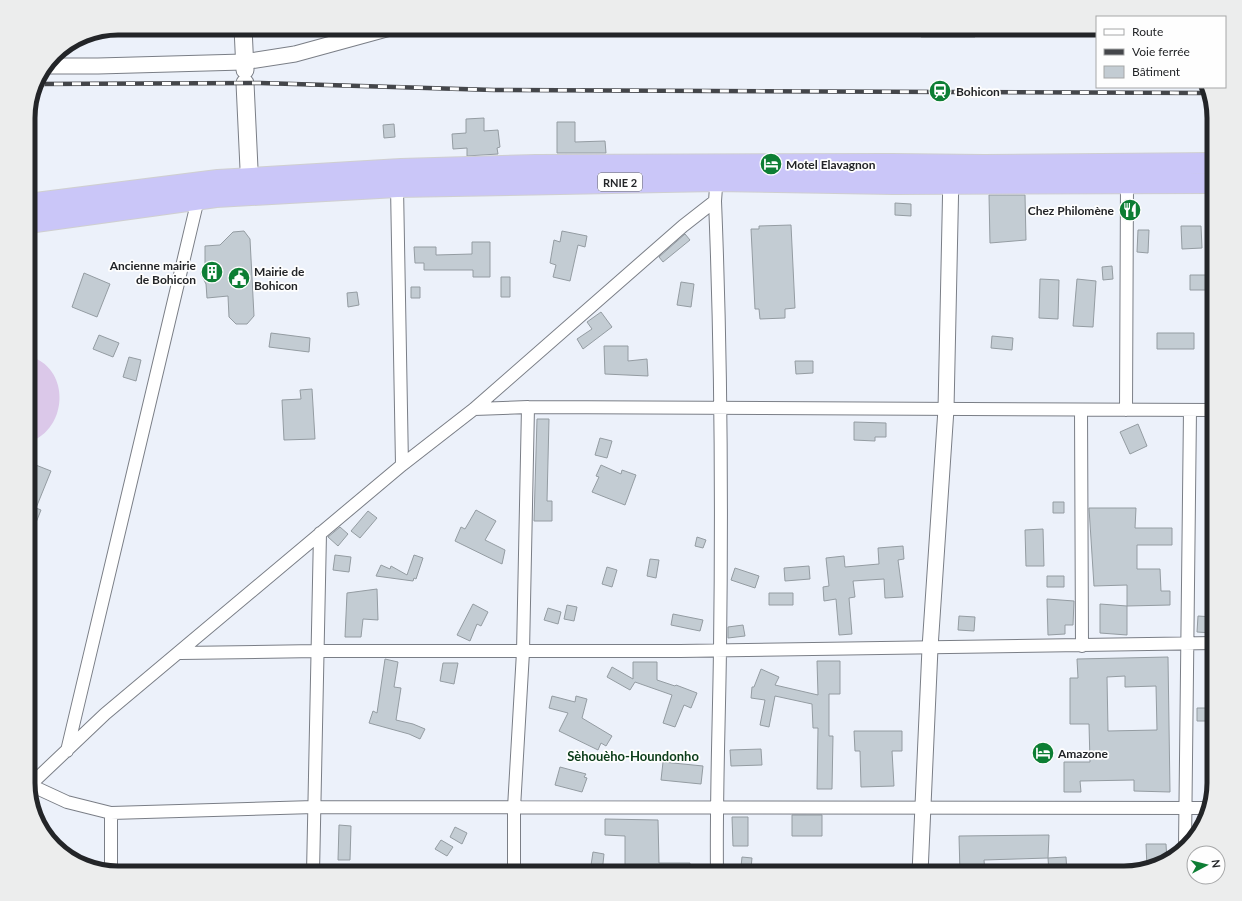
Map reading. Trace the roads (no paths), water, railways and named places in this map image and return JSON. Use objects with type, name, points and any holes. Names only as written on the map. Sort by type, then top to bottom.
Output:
[{"type":"highway","name":"RNIE 2","points":[[35,203],[172,185],[249,186],[536,174],[717,173],[893,184],[951,174],[1207,164]]},
{"type":"highway","name":"RNIE 2","points":[[351,181],[397,186],[536,174]]},
{"type":"highway","name":"RNIE 2","points":[[951,174],[1127,184],[1207,183]]},
{"type":"highway","name":"RNIE 2","points":[[35,222],[198,198],[249,186]]},
{"type":"main road","points":[[243,35],[249,186]]},
{"type":"street","points":[[54,66],[98,66],[244,72],[295,54],[364,35]]},
{"type":"street","points":[[717,173],[715,201],[720,408],[720,650],[716,806],[717,866]]},
{"type":"street","points":[[920,866],[930,648],[946,409],[951,174]]},
{"type":"street","points":[[1126,410],[1127,184]]},
{"type":"street","points":[[397,186],[402,465]]},
{"type":"street","points":[[67,751],[198,198]]},
{"type":"street","points":[[35,780],[105,714],[180,653],[402,465],[474,409],[683,226],[715,201]]},
{"type":"street","points":[[474,409],[528,407],[1207,410]]},
{"type":"street","points":[[514,866],[514,808],[523,652],[528,407]]},
{"type":"street","points":[[1082,410],[1082,646]]},
{"type":"street","points":[[1185,839],[1190,410]]},
{"type":"street","points":[[314,866],[320,533]]},
{"type":"street","points":[[180,653],[317,651],[523,652],[930,648],[1207,643]]},
{"type":"street","points":[[35,788],[67,802],[111,813],[314,807],[514,808],[716,806],[1203,808]]},
{"type":"street","points":[[111,813],[111,865]]},
{"type":"railway","points":[[43,84],[260,83],[494,90],[1203,93]]},
{"type":"place","name":"Bohicon","points":[[940,91]]},
{"type":"place","name":"Motel Elavagnon","points":[[771,164]]},
{"type":"place","name":"Chez Philomène","points":[[1130,210]]},
{"type":"place","name":"Ancienne mairie de Bohicon","points":[[212,272]]},
{"type":"place","name":"Mairie de Bohicon","points":[[239,278]]},
{"type":"place","name":"Amazone","points":[[1043,753]]},
{"type":"district","name":"Sèhouèho-Houndonho","points":[[633,756]]}]
